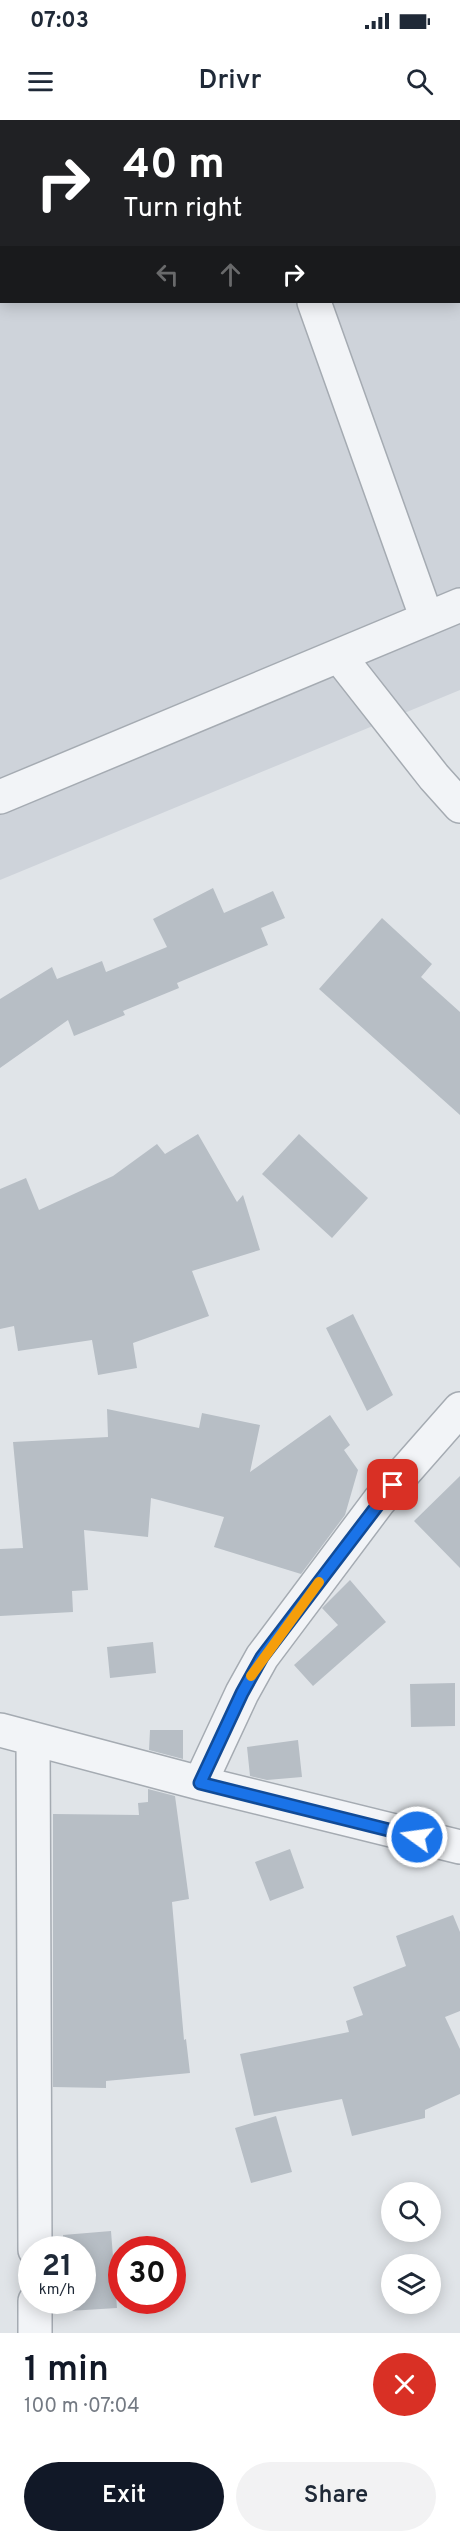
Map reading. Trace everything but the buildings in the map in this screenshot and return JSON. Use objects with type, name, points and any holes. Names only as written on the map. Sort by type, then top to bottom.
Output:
[{"type":"street","points":[[314,303],[427,619]]},
{"type":"street","points":[[0,796],[460,606]]},
{"type":"street","points":[[339,656],[434,777],[460,806]]},
{"type":"street","points":[[200,1783],[242,1693],[262,1657],[379,1501],[460,1409]]},
{"type":"street","points":[[0,1730],[200,1783],[460,1847]]},
{"type":"street","points":[[33,1739],[35,2236]]},
{"type":"street","points":[[35,2314],[35,2333]]},
{"type":"shaded area","points":[[0,303],[460,303],[460,690],[0,880]]},
{"type":"slow traffic","points":[[251,1676],[262,1657],[319,1582]]},
{"type":"route","points":[[393,1485],[262,1657],[242,1693],[200,1783],[417,1837]]}]
